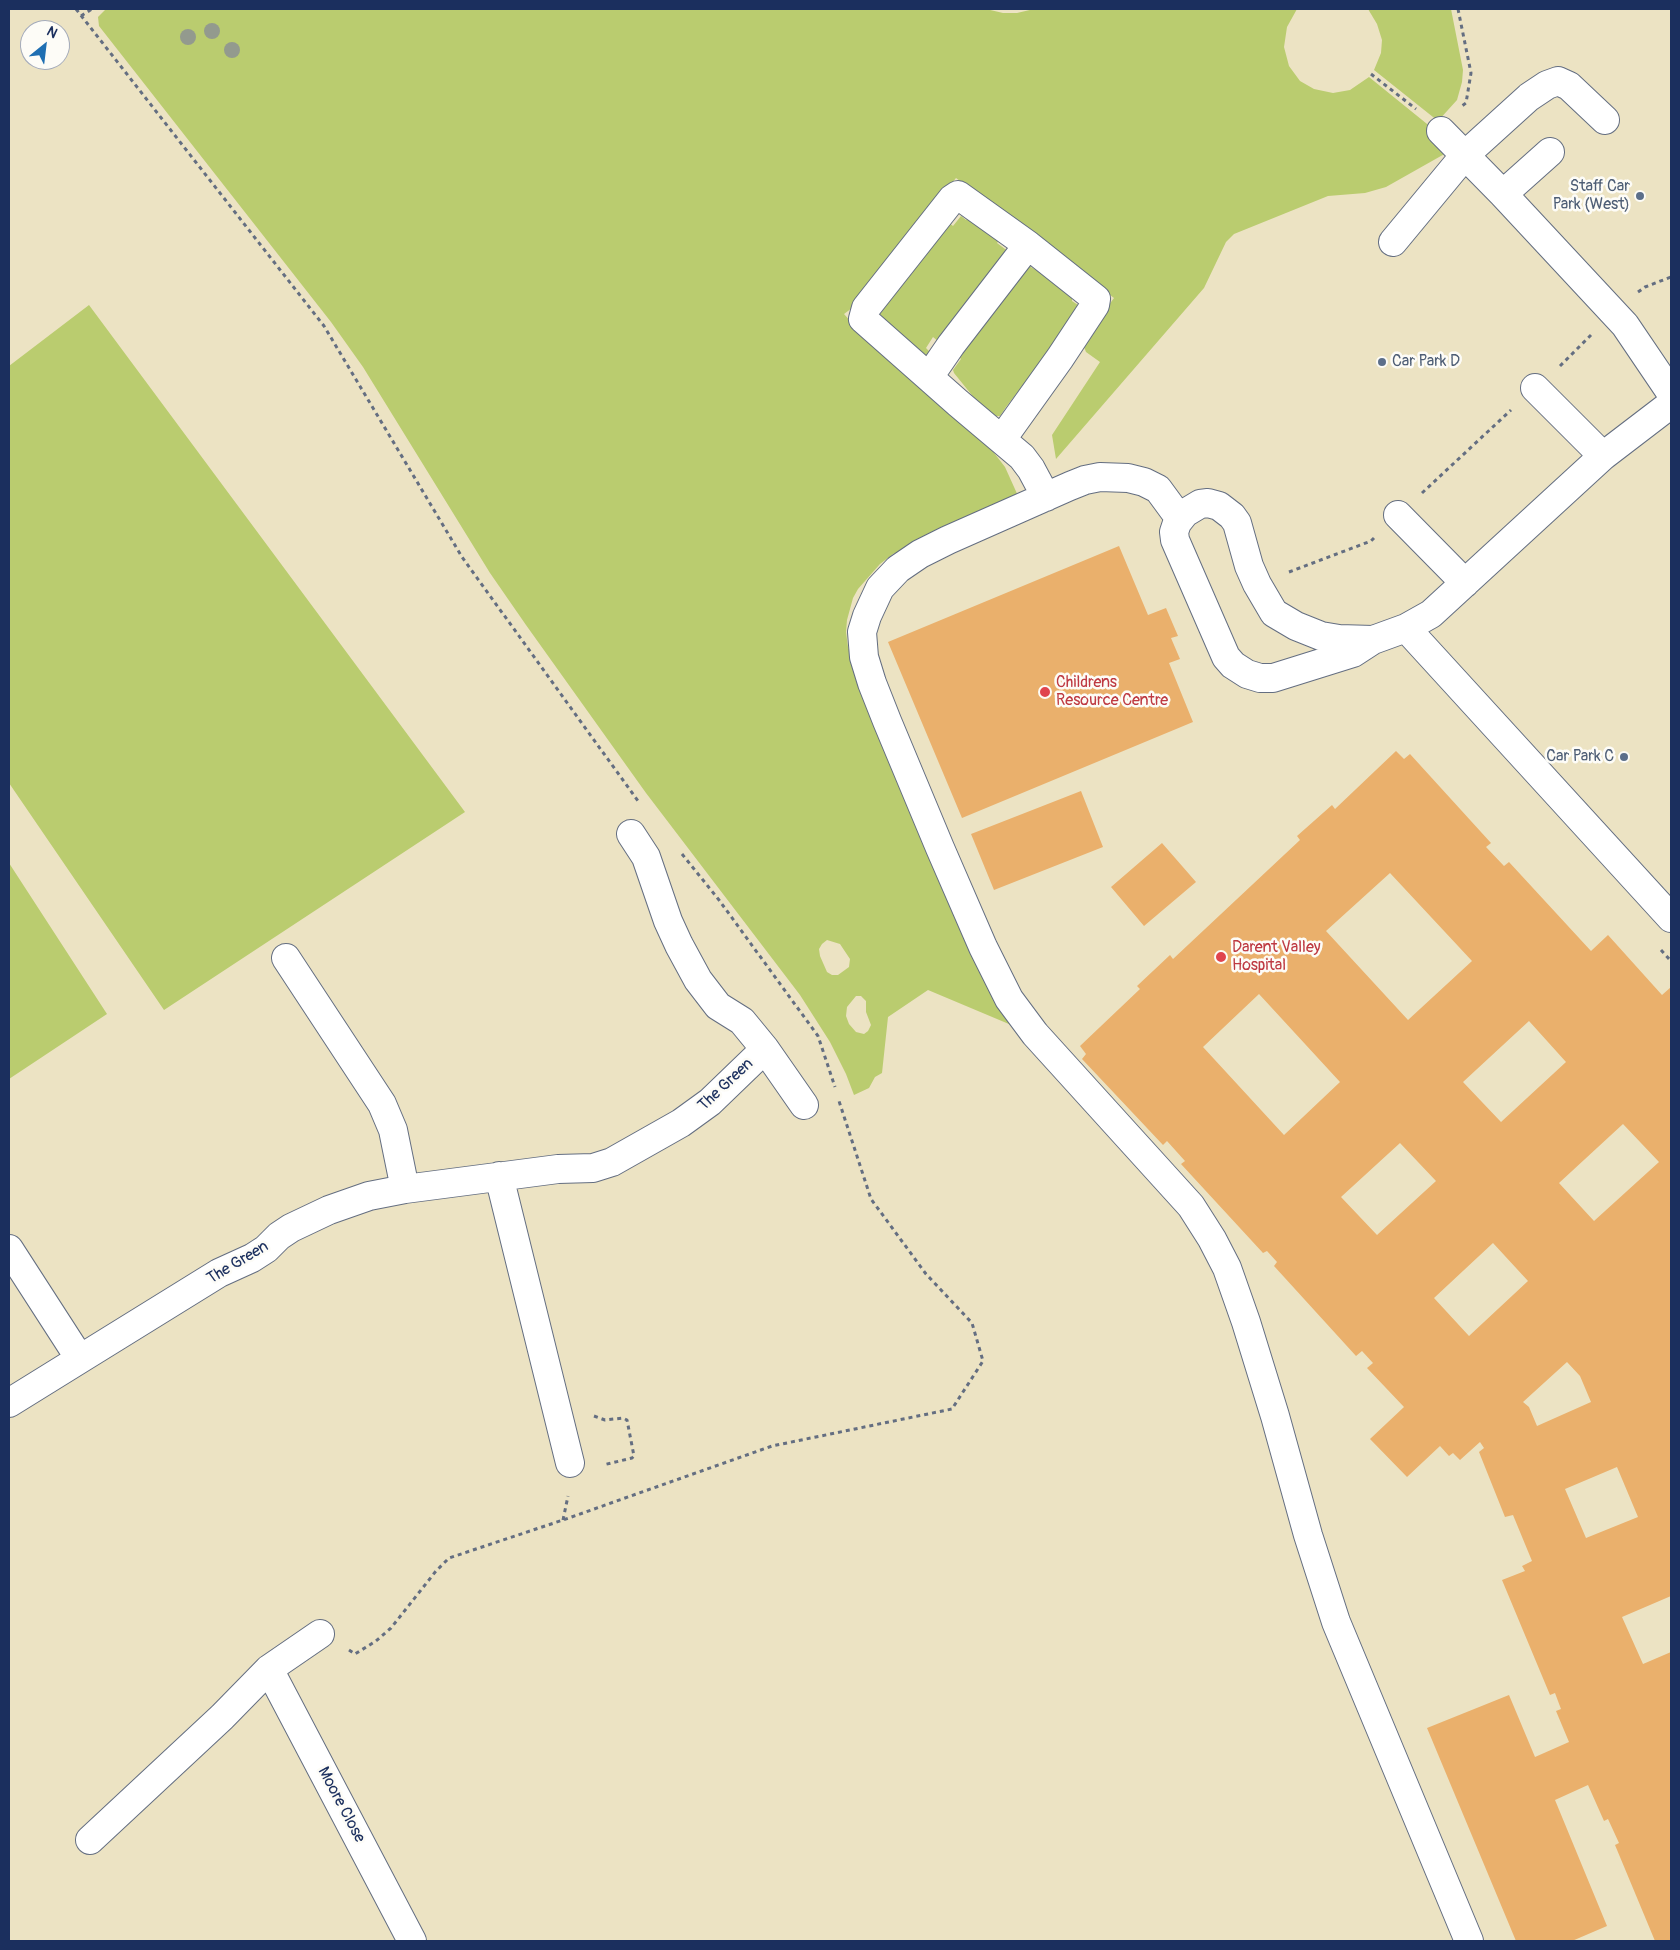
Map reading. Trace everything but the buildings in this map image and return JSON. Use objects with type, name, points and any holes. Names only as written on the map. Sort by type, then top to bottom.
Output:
[{"type":"street","points":[[1393,242],[1465,154],[1529,97],[1547,84],[1555,81],[1563,83],[1576,91],[1605,120]]},
{"type":"street","points":[[1441,131],[1503,194],[1625,326],[1671,394]]},
{"type":"street","points":[[1503,194],[1550,152]]},
{"type":"street","points":[[1002,439],[1057,363],[1096,302],[1095,297],[1028,245],[958,195],[952,199],[866,308],[863,316],[865,321],[1025,460],[1046,496]]},
{"type":"street","points":[[929,377],[951,345],[1028,245]]},
{"type":"street","points":[[1535,388],[1603,456]]},
{"type":"street","points":[[1373,640],[1328,637],[1312,633],[1274,613],[1249,566],[1237,523],[1219,506],[1206,503],[1192,508],[1180,519],[1174,532],[1176,543],[1222,651],[1229,661],[1242,671],[1260,678],[1273,678],[1353,654],[1373,640],[1406,628],[1436,611],[1603,456],[1671,404]]},
{"type":"street","points":[[1180,519],[1156,487],[1150,483],[1128,478],[1094,477],[1046,496],[931,548],[910,560],[892,574],[880,588],[863,628],[862,647],[867,667],[940,848],[983,947],[1009,999],[1035,1034],[1191,1206],[1212,1239],[1227,1268],[1275,1416],[1308,1535],[1336,1622],[1469,1941]]},
{"type":"street","points":[[1398,515],[1465,583]]},
{"type":"street","points":[[1406,628],[1671,918]]},
{"type":"street","name":"The Green","points":[[9,1403],[219,1273],[252,1258],[296,1225],[329,1210],[361,1198],[405,1189],[558,1169],[585,1170],[612,1162],[653,1140],[704,1108],[765,1049],[742,1021],[718,1006],[698,980],[668,920],[646,857],[631,834]]},
{"type":"street","points":[[286,958],[382,1104],[393,1130],[405,1189]]},
{"type":"street","points":[[765,1049],[804,1105]]},
{"type":"street","points":[[500,1176],[570,1463]]},
{"type":"street","points":[[9,1249],[80,1359]]},
{"type":"street","points":[[90,1840],[222,1717],[269,1668],[320,1634]]},
{"type":"street","name":"Moore Close","points":[[269,1668],[412,1941]]},
{"type":"path","points":[[76,9],[324,326],[462,556],[644,808]]},
{"type":"path","points":[[81,16],[92,9]]},
{"type":"path","points":[[1371,74],[1441,131],[1466,102],[1471,73],[1458,9]]},
{"type":"path","points":[[1257,584],[1371,541],[1563,363],[1613,314],[1645,287],[1671,277]]},
{"type":"path","points":[[320,1634],[355,1654],[376,1641],[390,1628],[449,1558],[772,1446],[952,1410],[983,1361],[972,1324],[926,1274],[871,1199],[818,1036],[719,900],[682,854]]},
{"type":"path","points":[[588,1412],[601,1419],[623,1418],[627,1420],[634,1456],[598,1466]]},
{"type":"green space","points":[[106,9],[986,9],[1003,13],[1017,13],[1034,9],[1297,9],[1287,27],[1284,47],[1289,66],[1300,81],[1314,89],[1333,93],[1350,90],[1369,77],[1432,128],[1448,152],[1386,187],[1365,193],[1328,196],[1234,234],[1226,242],[1204,288],[1056,459],[1052,435],[1100,362],[1086,352],[1084,347],[1094,325],[1114,298],[956,178],[876,279],[864,288],[862,296],[844,314],[981,436],[1005,467],[1019,498],[893,554],[880,564],[858,589],[853,598],[846,632],[848,647],[874,711],[1016,1027],[928,990],[888,1017],[882,1073],[875,1077],[869,1088],[854,1095],[830,1042],[800,995],[646,793],[526,625],[490,573],[363,367],[331,322],[99,26],[98,17]],"holes":[[[827,940],[840,944],[850,959],[849,967],[838,975],[832,975],[827,972],[820,956],[819,949]],[[856,996],[861,996],[866,1001],[866,1012],[871,1025],[864,1034],[856,1032],[849,1024],[846,1016],[847,1007]]]},
{"type":"green space","points":[[1368,9],[1451,9],[1463,70],[1462,82],[1457,100],[1438,121],[1374,70],[1381,53],[1382,40],[1377,24]]},
{"type":"green space","points":[[961,216],[966,220],[970,216],[1001,238],[997,243],[1009,252],[939,342],[933,337],[926,348],[931,353],[926,359],[878,313],[947,221],[953,226]]},
{"type":"green space","points":[[1029,266],[1072,297],[1072,301],[1081,307],[1081,310],[1000,416],[996,416],[991,414],[975,399],[953,370],[961,359],[957,355]]},
{"type":"green space","points":[[89,305],[465,812],[164,1010],[9,783],[9,366]]},
{"type":"green space","points":[[9,863],[107,1014],[9,1079]]},
{"type":"place","name":"Staff Car Park (West)","points":[[1640,196]]},
{"type":"place","name":"Car Park D","points":[[1382,362]]},
{"type":"place","name":"Childrens Resource Centre","points":[[1045,692]]},
{"type":"place","name":"Car Park C","points":[[1624,757]]},
{"type":"place","name":"Darent Valley Hospital","points":[[1221,957]]}]
